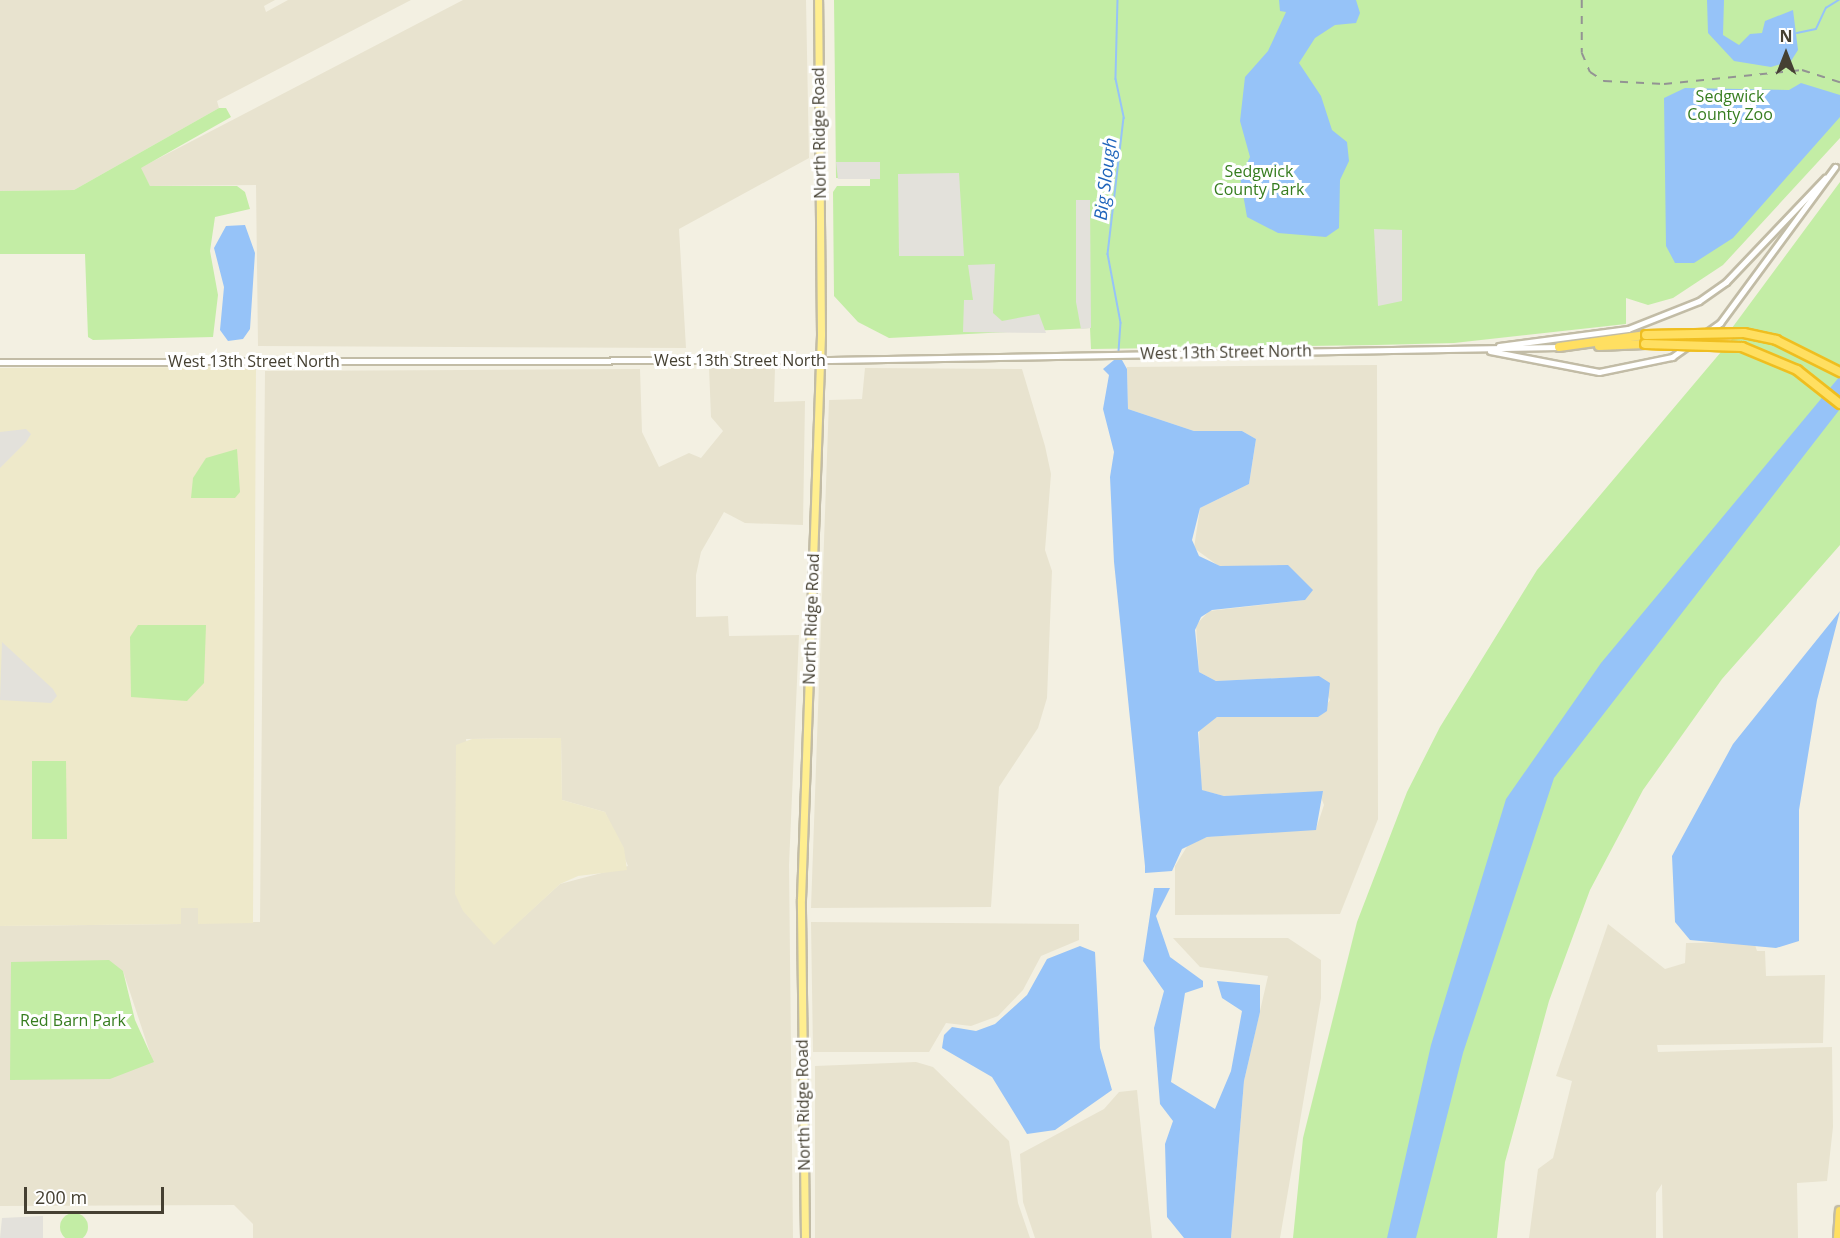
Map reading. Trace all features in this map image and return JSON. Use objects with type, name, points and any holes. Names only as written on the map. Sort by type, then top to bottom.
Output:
[{"type":"highway","points":[[1559,347],[1646,335],[1744,333],[1776,340],[1840,372]]},
{"type":"highway","points":[[1559,347],[1645,344],[1742,347],[1797,370],[1840,404]]},
{"type":"highway","points":[[1838,1238],[1840,1211]]},
{"type":"main road","name":"North Ridge Road","points":[[806,1238],[801,899],[820,360],[818,0]]},
{"type":"street","points":[[1835,167],[1840,162]]},
{"type":"street","name":"West 13th Street North","points":[[1480,349],[1628,329],[1699,301],[1746,261],[1835,167]]},
{"type":"street","name":"West 13th Street North","points":[[1480,349],[1599,372],[1672,357],[1727,315],[1835,167]]},
{"type":"street","name":"West 13th Street North","points":[[0,362],[820,360],[1559,347]]},
{"type":"shaded area","points":[[0,0],[275,0],[264,6],[266,12],[288,0],[411,0],[217,101],[219,108],[74,190],[0,191]]},
{"type":"shaded area","points":[[463,0],[806,0],[809,158],[679,229],[686,348],[258,346],[256,185],[150,186],[140,168]]},
{"type":"shaded area","points":[[836,162],[880,162],[880,179],[838,179]]},
{"type":"shaded area","points":[[959,173],[964,256],[899,256],[898,174]]},
{"type":"shaded area","points":[[1076,200],[1090,200],[1091,328],[1081,329],[1076,302]]},
{"type":"shaded area","points":[[1374,229],[1402,230],[1402,301],[1378,306]]},
{"type":"shaded area","points":[[995,264],[993,313],[1002,321],[1039,314],[1046,333],[963,332],[964,300],[973,300],[968,265]]},
{"type":"shaded area","points":[[1377,365],[1378,819],[1340,914],[1175,915],[1175,866],[1188,845],[1207,837],[1316,829],[1324,805],[1319,792],[1224,796],[1201,790],[1199,728],[1217,717],[1318,717],[1330,700],[1319,676],[1216,681],[1199,672],[1196,625],[1209,611],[1305,600],[1277,565],[1220,567],[1194,548],[1200,508],[1249,484],[1256,439],[1242,431],[1194,431],[1128,409],[1127,367]]},
{"type":"shaded area","points":[[256,367],[253,923],[198,924],[198,908],[181,908],[181,924],[0,926],[0,368]]},
{"type":"shaded area","points":[[709,368],[775,368],[774,402],[805,401],[803,525],[745,523],[724,512],[701,552],[696,575],[696,617],[728,616],[729,636],[799,635],[789,865],[793,1238],[253,1238],[253,1224],[234,1205],[0,1206],[0,926],[181,924],[180,908],[198,908],[198,923],[260,922],[265,371],[640,369],[642,432],[659,467],[689,453],[701,458],[723,431],[711,417]],"holes":[[[561,738],[562,800],[605,812],[628,866],[560,884],[494,944],[466,739]],[[11,962],[123,971],[153,1062]]]},
{"type":"shaded area","points":[[865,368],[1022,369],[1045,446],[1051,474],[1045,550],[1052,571],[1047,698],[1038,728],[999,787],[991,907],[811,908],[829,400],[862,399]]},
{"type":"shaded area","points":[[26,429],[31,434],[26,442],[0,468],[0,432]]},
{"type":"shaded area","points":[[2,642],[53,689],[57,696],[51,703],[0,700]]},
{"type":"shaded area","points":[[561,738],[562,800],[605,812],[624,848],[627,870],[578,876],[560,884],[494,945],[463,911],[455,894],[456,745],[472,739]]},
{"type":"shaded area","points":[[811,922],[1079,924],[1079,940],[1041,956],[1023,990],[998,1016],[971,1026],[946,1023],[929,1052],[813,1052]]},
{"type":"shaded area","points":[[1608,924],[1665,969],[1685,963],[1686,943],[1754,942],[1757,951],[1765,951],[1766,976],[1825,975],[1823,1043],[1657,1045],[1658,1052],[1832,1047],[1833,1127],[1827,1181],[1797,1183],[1798,1238],[1663,1238],[1662,1184],[1656,1193],[1656,1238],[1529,1238],[1538,1169],[1553,1158],[1572,1081],[1556,1076]]},
{"type":"shaded area","points":[[1173,938],[1288,938],[1321,960],[1321,998],[1280,1238],[1231,1238],[1244,1081],[1268,976],[1200,967]]},
{"type":"shaded area","points":[[916,1062],[933,1067],[1009,1141],[1018,1203],[1030,1238],[815,1238],[815,1066]]},
{"type":"shaded area","points":[[1137,1090],[1152,1238],[1035,1238],[1023,1202],[1020,1154],[1104,1109],[1119,1092]]},
{"type":"shaded area","points":[[43,1216],[43,1238],[0,1238],[2,1218]]},
{"type":"green space","points":[[834,0],[1840,0],[1840,138],[1723,265],[1673,298],[1648,305],[1626,298],[1626,324],[1454,343],[1376,345],[1091,349],[1090,328],[889,338],[858,322],[834,296],[833,192],[837,186],[870,186],[870,179],[836,178]]},
{"type":"green space","points":[[219,108],[226,108],[231,117],[141,168],[150,186],[237,186],[245,192],[250,209],[215,217],[210,251],[218,295],[213,337],[93,340],[88,337],[85,254],[0,254],[0,191],[74,190]]},
{"type":"green space","points":[[1840,182],[1840,545],[1722,679],[1643,790],[1590,890],[1549,1001],[1505,1162],[1497,1238],[1293,1238],[1303,1138],[1357,922],[1407,792],[1440,727],[1537,570],[1737,333],[1729,332]]},
{"type":"green space","points":[[237,449],[240,492],[235,498],[191,498],[193,478],[206,458]]},
{"type":"green space","points":[[138,625],[206,625],[204,683],[187,701],[131,697],[130,637]]},
{"type":"green space","points":[[32,761],[66,761],[67,839],[32,839]]},
{"type":"green space","name":"Red Barn Park","points":[[109,960],[123,971],[135,1020],[154,1062],[110,1079],[10,1080],[11,962]]},
{"type":"green space","points":[[74,1213],[84,1217],[88,1227],[84,1237],[74,1241],[64,1237],[60,1227],[64,1217]]},
{"type":"water","points":[[1279,0],[1356,0],[1360,13],[1356,23],[1335,25],[1315,38],[1299,63],[1321,96],[1332,130],[1347,142],[1349,161],[1340,180],[1339,228],[1326,237],[1278,233],[1247,217],[1240,177],[1250,157],[1240,121],[1245,77],[1268,51],[1286,12],[1280,11]]},
{"type":"water","points":[[1707,0],[1724,0],[1723,35],[1739,45],[1750,34],[1762,33],[1765,21],[1793,10],[1798,50],[1791,61],[1771,67],[1734,61],[1708,33]]},
{"type":"water","points":[[1801,83],[1840,95],[1840,117],[1733,238],[1694,263],[1675,263],[1666,246],[1664,98],[1685,88],[1789,90]]},
{"type":"water","points":[[245,225],[255,253],[250,329],[243,339],[228,341],[220,330],[224,287],[214,248],[226,226]]},
{"type":"water","points":[[1114,360],[1122,360],[1127,369],[1128,409],[1194,431],[1242,431],[1256,439],[1249,484],[1200,508],[1192,540],[1199,556],[1220,566],[1288,565],[1313,590],[1305,600],[1212,610],[1201,617],[1195,630],[1199,672],[1216,681],[1319,676],[1330,683],[1327,711],[1318,717],[1217,717],[1198,732],[1202,790],[1224,796],[1323,791],[1316,830],[1207,837],[1182,849],[1172,871],[1145,873],[1114,562],[1110,477],[1114,452],[1103,409],[1109,375],[1103,369]]},
{"type":"water","points":[[1840,376],[1840,409],[1554,778],[1463,1053],[1416,1238],[1387,1238],[1431,1045],[1506,799],[1601,663]]},
{"type":"water","points":[[1840,611],[1817,700],[1799,810],[1799,941],[1776,948],[1690,940],[1675,922],[1672,856],[1733,744]]},
{"type":"water","points":[[1154,888],[1170,888],[1156,916],[1170,957],[1203,981],[1203,987],[1185,993],[1171,1082],[1215,1109],[1231,1071],[1242,1011],[1222,998],[1217,981],[1260,985],[1260,1012],[1244,1081],[1231,1238],[1184,1238],[1167,1217],[1165,1144],[1173,1121],[1160,1104],[1154,1028],[1164,991],[1143,961]]},
{"type":"water","points":[[1080,946],[1095,952],[1100,1048],[1112,1090],[1055,1130],[1027,1134],[992,1077],[942,1048],[944,1035],[952,1027],[976,1031],[995,1024],[1027,995],[1047,959]]},
{"type":"waterway","name":"Big Slough","points":[[1118,0],[1116,79],[1124,118],[1108,254],[1121,323],[1119,353]]},
{"type":"waterway","points":[[1797,33],[1816,29],[1826,8],[1839,0]]},
{"type":"railway","points":[[1582,0],[1582,53],[1590,72],[1604,81],[1664,84],[1802,70],[1840,82]]},
{"type":"park label","name":"Sedgwick County Zoo","points":[[1730,105]]},
{"type":"park label","name":"Sedgwick County Park","points":[[1259,180]]}]
